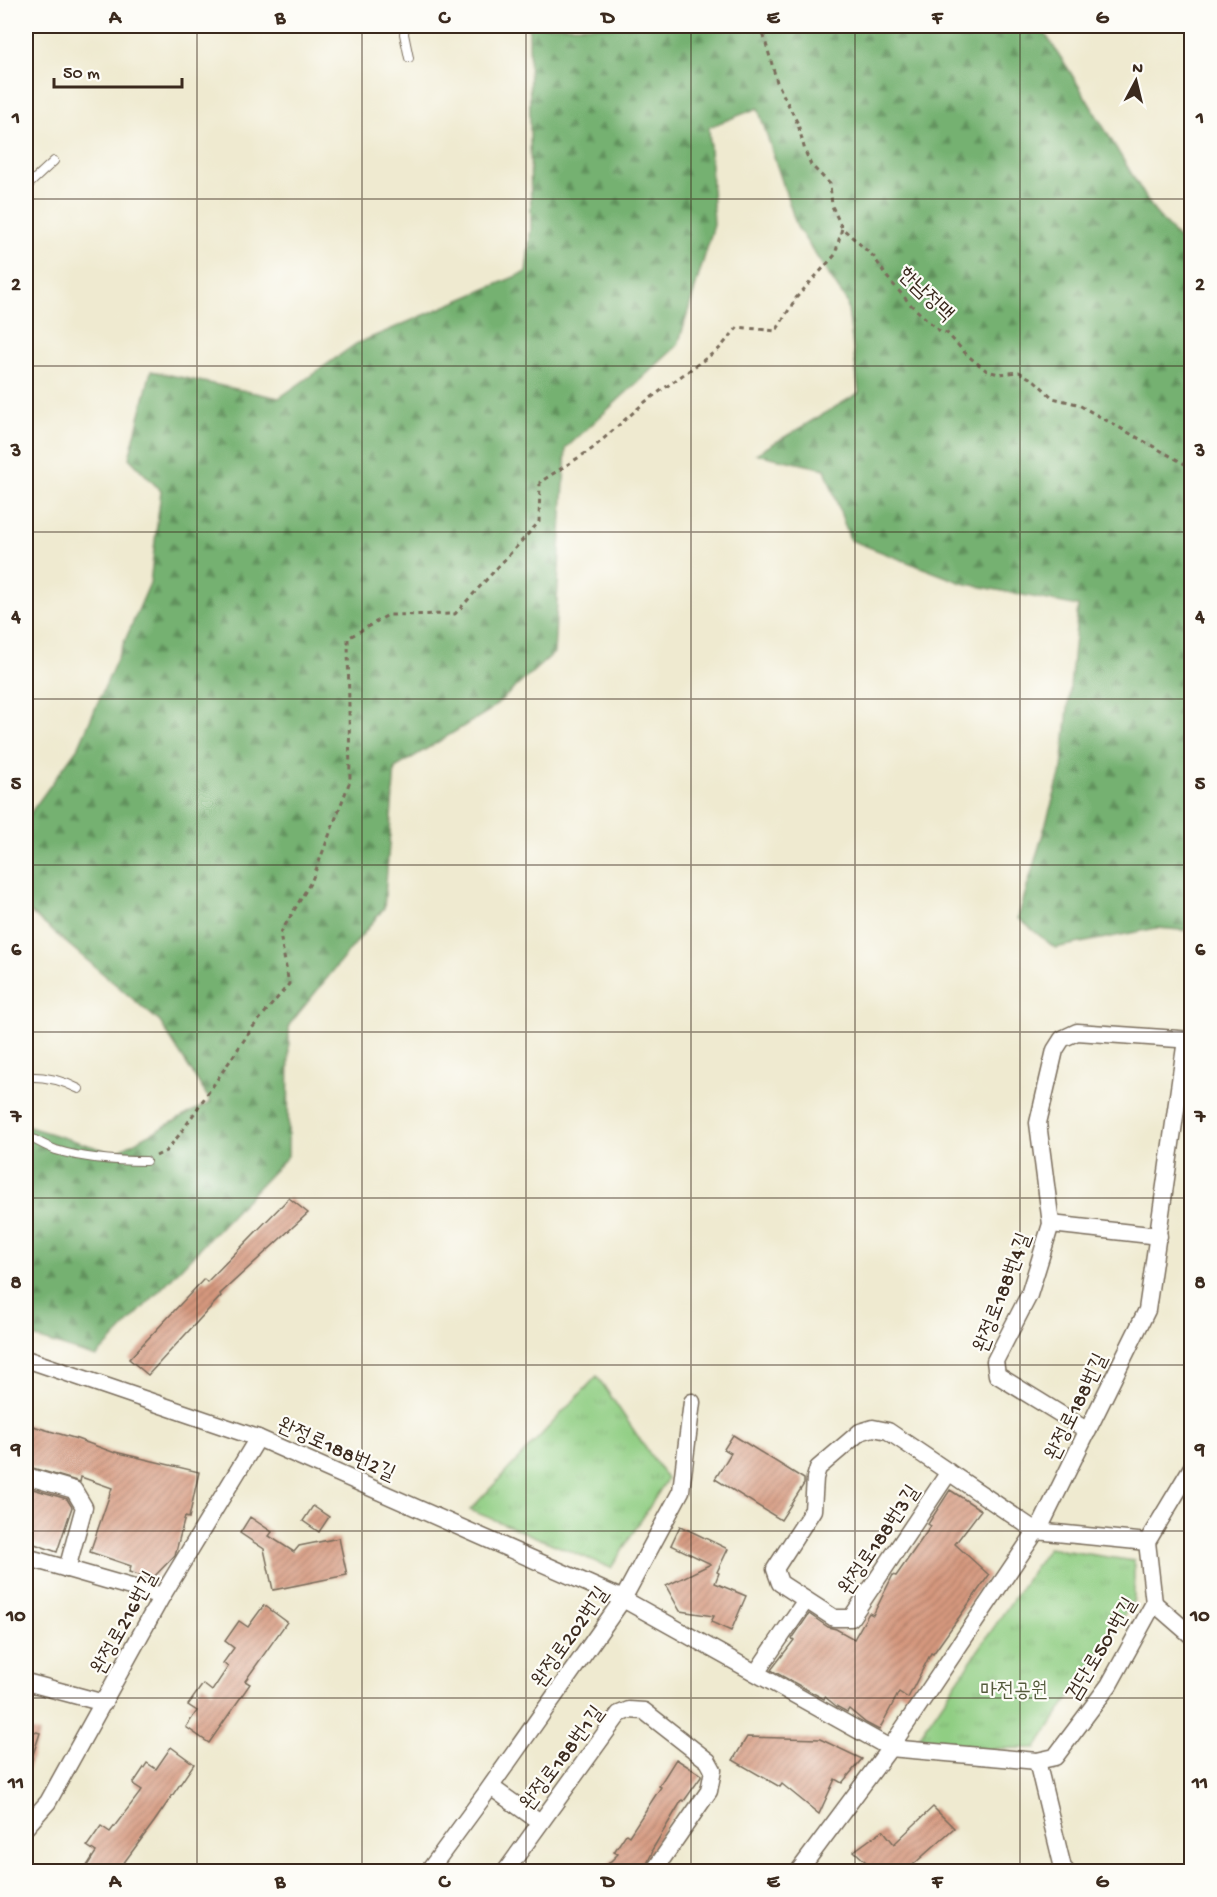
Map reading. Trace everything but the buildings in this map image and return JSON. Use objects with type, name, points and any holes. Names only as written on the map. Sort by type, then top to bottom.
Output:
[{"type":"street","name":"완정로188번4길","points":[[1088,1431],[997,1375],[995,1360],[1029,1295],[1051,1224],[1038,1123],[1054,1050],[1062,1039],[1077,1032],[1189,1040]]},
{"type":"street","name":"완정로188번길","points":[[798,1872],[890,1748],[1036,1531],[1147,1310],[1189,1040]]},
{"type":"street","points":[[1051,1224],[1159,1236]]},
{"type":"street","name":"완정로188번2길","points":[[26,1359],[258,1438],[623,1599]]},
{"type":"street","name":"완정로202번길","points":[[428,1872],[491,1787],[623,1599],[681,1491],[692,1402]]},
{"type":"street","name":"완정로188번3길","points":[[950,1472],[852,1618],[834,1618],[780,1583],[775,1569],[813,1510],[814,1478],[818,1468],[860,1432],[873,1428],[888,1431],[950,1472],[1036,1531]]},
{"type":"street","name":"완정로216번길","points":[[26,1827],[48,1802],[162,1596],[258,1438]]},
{"type":"street","points":[[1036,1531],[1147,1542],[1191,1467]]},
{"type":"street","points":[[26,1476],[74,1490],[84,1507],[67,1569]]},
{"type":"street","name":"검단로501번길","points":[[1037,1761],[1055,1757],[1109,1685],[1154,1602],[1147,1542]]},
{"type":"street","points":[[26,1557],[162,1596]]},
{"type":"street","points":[[623,1599],[890,1748],[1037,1761],[1063,1868],[1067,1872]]},
{"type":"street","name":"완정로188번3길","points":[[756,1673],[806,1600]]},
{"type":"street","points":[[1154,1602],[1191,1636]]},
{"type":"street","points":[[26,1682],[104,1703]]},
{"type":"street","name":"완정로188번1길","points":[[505,1872],[619,1714],[629,1710],[644,1711],[708,1761],[713,1770],[709,1791],[653,1872]]},
{"type":"street","points":[[491,1787],[540,1822]]},
{"type":"lane","points":[[405,26],[409,58]]},
{"type":"lane","points":[[26,187],[54,161]]},
{"type":"lane","points":[[26,1077],[39,1076],[63,1081],[79,1089]]},
{"type":"lane","points":[[26,1135],[54,1149],[88,1157],[114,1161],[146,1161]]},
{"type":"path","name":"한남정맥","points":[[761,26],[777,82],[798,124],[811,165],[830,184],[832,206],[842,228],[874,257],[887,277],[911,305],[938,330],[947,333],[967,356],[987,371],[999,374],[1019,372],[1035,381],[1053,398],[1077,404],[1191,468]]},
{"type":"path","points":[[146,1161],[166,1151],[253,1027],[289,984],[280,934],[312,880],[350,782],[348,638],[388,615],[455,614],[539,522],[540,482],[592,449],[645,402],[719,349],[738,327],[776,331],[796,298],[835,255],[842,228]]},
{"type":"green space","points":[[529,26],[1040,26],[1154,211],[1191,253],[1191,931],[1157,928],[1055,948],[1018,918],[1062,769],[1078,606],[962,583],[850,540],[825,469],[756,454],[859,393],[847,302],[797,227],[758,108],[709,127],[714,225],[678,345],[566,448],[554,653],[489,711],[395,768],[384,908],[289,1025],[288,1156],[96,1357],[26,1335],[26,1126],[114,1153],[211,1102],[160,1022],[29,911],[26,905],[26,819],[79,746],[150,583],[161,491],[129,458],[151,371],[279,398],[356,344],[526,272],[531,228]]},
{"type":"green space","points":[[597,1376],[667,1479],[611,1568],[470,1510]]},
{"type":"green space","name":"마전공원","points":[[1048,1548],[1134,1561],[1134,1600],[1036,1748],[910,1750]]}]
